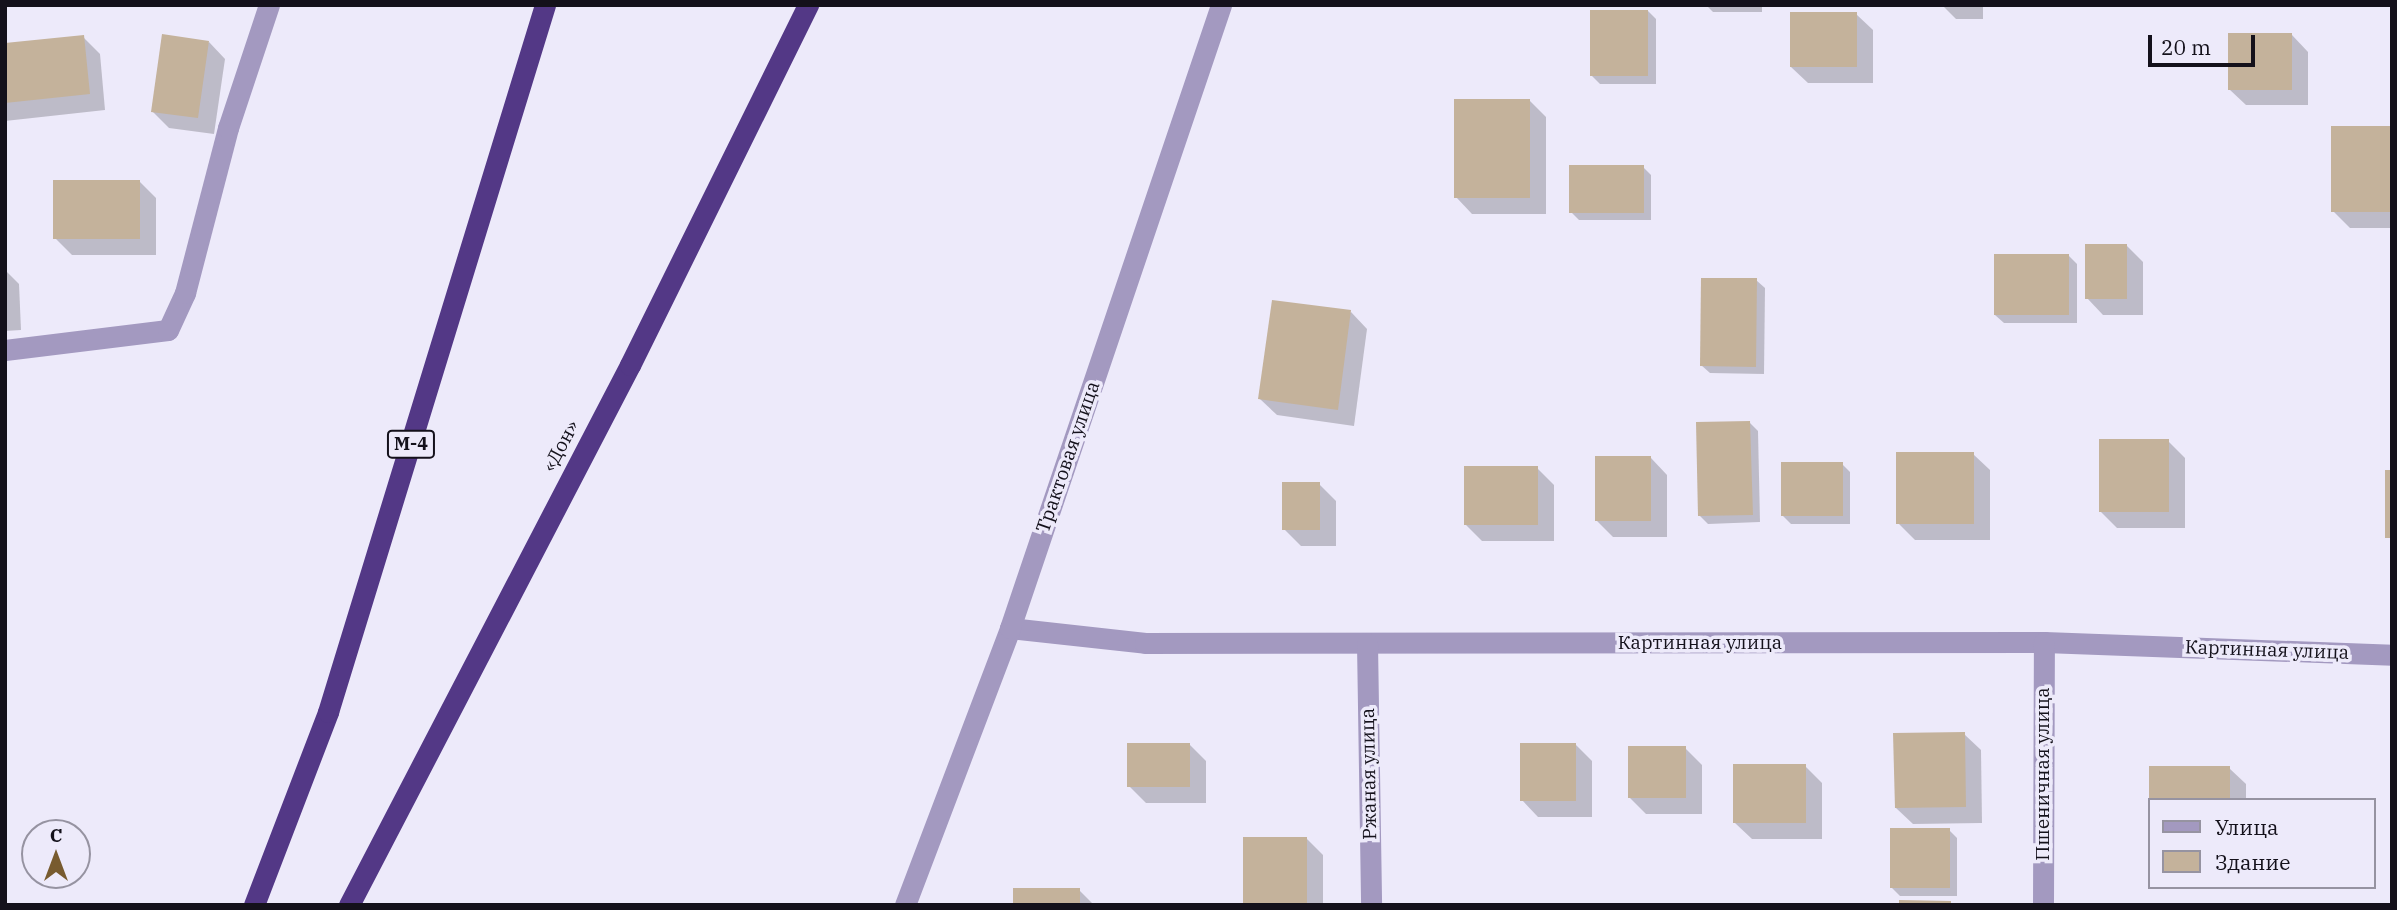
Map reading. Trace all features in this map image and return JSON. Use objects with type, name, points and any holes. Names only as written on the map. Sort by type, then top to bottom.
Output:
[{"type":"highway","name":"М-4","points":[[254,905],[328,712],[545,5]]},
{"type":"highway","name":"«Дон»","points":[[349,905],[630,365],[808,5]]},
{"type":"street","points":[[5,351],[168,330],[185,293],[228,128],[269,5]]},
{"type":"street","name":"Трактовая улица","points":[[905,905],[1010,628],[1221,5]]},
{"type":"street","name":"Картинная улица","points":[[1010,628],[1145,643],[2044,642],[2392,654]]},
{"type":"street","name":"Пшеничная улица","points":[[2043,905],[2044,642]]},
{"type":"street","name":"Ржаная улица","points":[[1367,643],[1371,905]]},
{"type":"building","points":[[1590,10],[1648,10],[1648,76],[1590,76]]},
{"type":"building","points":[[1790,12],[1857,12],[1857,67],[1790,67]]},
{"type":"building","points":[[2228,33],[2292,33],[2292,90],[2228,90]]},
{"type":"building","points":[[162,34],[209,41],[198,118],[151,112]]},
{"type":"building","points":[[84,35],[90,94],[5,103],[5,43]]},
{"type":"building","points":[[1454,99],[1530,99],[1530,198],[1454,198]]},
{"type":"building","points":[[2331,126],[2392,126],[2392,212],[2331,212]]},
{"type":"building","points":[[1569,165],[1644,165],[1644,213],[1569,213]]},
{"type":"building","points":[[53,180],[140,180],[140,239],[53,239]]},
{"type":"building","points":[[2085,244],[2127,244],[2127,299],[2085,299]]},
{"type":"building","points":[[1994,254],[2069,254],[2069,315],[1994,315]]},
{"type":"building","points":[[1701,278],[1757,278],[1756,367],[1700,366]]},
{"type":"building","points":[[1272,300],[1351,310],[1338,410],[1258,399]]},
{"type":"building","points":[[1750,421],[1753,515],[1698,516],[1696,422]]},
{"type":"building","points":[[2099,439],[2169,439],[2169,512],[2099,512]]},
{"type":"building","points":[[1896,452],[1974,452],[1974,524],[1896,524]]},
{"type":"building","points":[[1595,456],[1651,456],[1651,521],[1595,521]]},
{"type":"building","points":[[1781,462],[1843,462],[1843,516],[1781,516]]},
{"type":"building","points":[[1464,466],[1538,466],[1538,525],[1464,525]]},
{"type":"building","points":[[2385,470],[2392,470],[2392,538],[2385,538]]},
{"type":"building","points":[[1282,482],[1320,482],[1320,530],[1282,530]]},
{"type":"building","points":[[1965,732],[1966,807],[1895,808],[1893,733]]},
{"type":"building","points":[[1127,743],[1190,743],[1190,787],[1127,787]]},
{"type":"building","points":[[1520,743],[1576,743],[1576,801],[1520,801]]},
{"type":"building","points":[[1628,746],[1686,746],[1686,798],[1628,798]]},
{"type":"building","points":[[1733,764],[1806,764],[1806,823],[1733,823]]},
{"type":"building","points":[[2149,766],[2230,766],[2230,798],[2149,798]]},
{"type":"building","points":[[1890,828],[1950,828],[1950,888],[1890,888]]},
{"type":"building","points":[[1243,837],[1307,837],[1307,903],[1243,903]]},
{"type":"building","points":[[1013,888],[1080,888],[1080,905],[1013,905]]},
{"type":"building","points":[[1899,900],[1951,901],[1951,905],[1899,905]]}]
